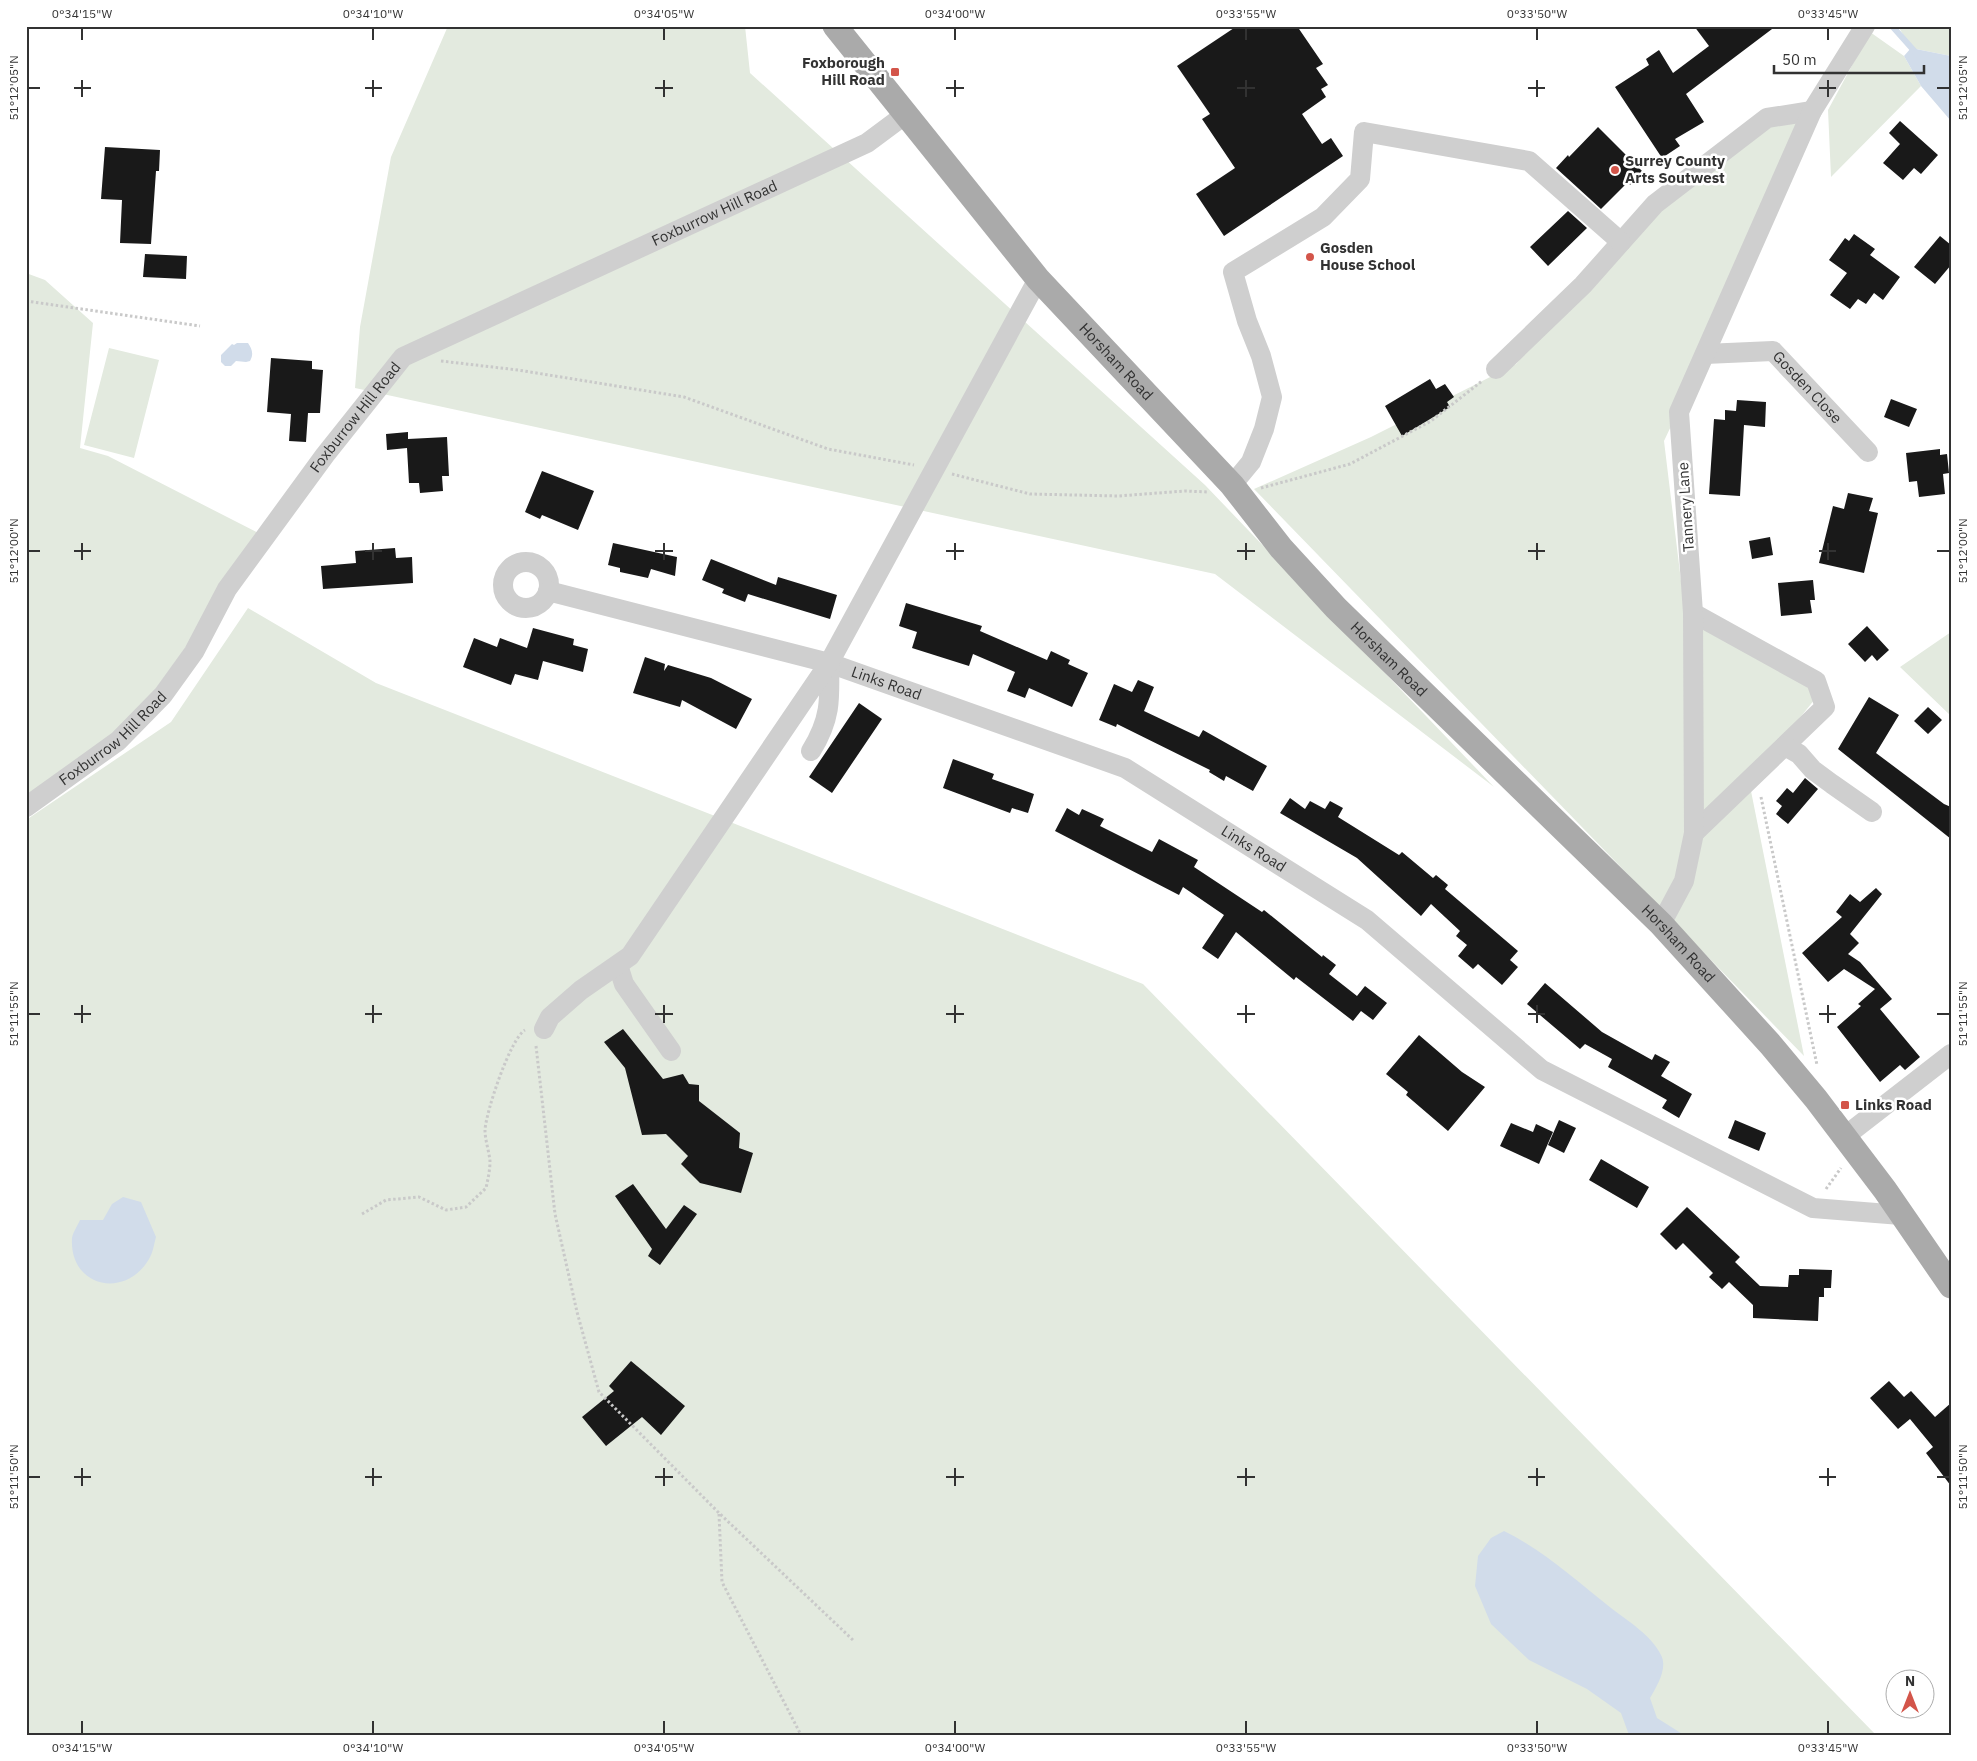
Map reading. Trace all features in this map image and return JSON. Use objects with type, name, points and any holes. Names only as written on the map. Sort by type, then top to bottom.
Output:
[{"type":"main road","name":"Horsham Road","points":[[835,26],[1038,279],[1235,490],[1281,548],[1336,608],[1661,924],[1770,1044],[1816,1099],[1885,1190],[1951,1286]]},
{"type":"street","name":"Tannery Lane","points":[[1661,924],[1684,881],[1694,833],[1693,613],[1679,412],[1812,111],[1865,26]]},
{"type":"street","points":[[1496,369],[1582,285],[1655,204],[1767,118],[1812,111]]},
{"type":"street","name":"Foxburrow Hill Road","points":[[26,807],[118,741],[163,695],[194,652],[228,589],[326,455],[402,357],[867,143],[906,114]]},
{"type":"street","points":[[1235,490],[1251,462],[1264,429],[1272,397],[1262,356],[1247,321],[1233,272],[1323,217],[1360,179],[1364,132],[1529,161],[1622,242]]},
{"type":"street","points":[[547,1023],[581,990],[630,956],[829,663],[1038,279]]},
{"type":"street","name":"Gosden Close","points":[[1705,354],[1773,351],[1868,452]]},
{"type":"street","name":"Links Road","points":[[548,591],[829,663],[1124,768],[1367,920],[1542,1070],[1813,1208],[1901,1215]]},
{"type":"street","points":[[1693,613],[1816,681],[1825,707],[1694,833]]},
{"type":"street","points":[[811,751],[822,734],[828,718],[829,663]]},
{"type":"street","points":[[1785,746],[1799,754],[1814,770],[1872,812]]},
{"type":"street","points":[[618,965],[624,984],[671,1051]]},
{"type":"street","points":[[1844,1137],[1951,1054]]},
{"type":"path","points":[[26,301],[200,326]]},
{"type":"path","points":[[402,357],[518,370],[684,397],[828,449],[933,470],[1030,494],[1118,496],[1185,491],[1235,490],[1350,464],[1431,421],[1496,369]]},
{"type":"path","points":[[1756,774],[1818,1067],[1816,1099]]},
{"type":"path","points":[[362,1214],[386,1200],[419,1197],[446,1210],[466,1207],[486,1188],[490,1162],[485,1130],[495,1089],[509,1055],[521,1033],[547,1023]]},
{"type":"path","points":[[547,1023],[536,1046],[555,1214],[576,1312],[599,1392],[719,1513],[854,1641]]},
{"type":"path","points":[[1813,1208],[1843,1165]]},
{"type":"path","points":[[719,1513],[722,1582],[800,1735]]},
{"type":"shaded area","points":[[448,26],[745,26],[750,73],[1205,485],[1494,787],[1215,574],[355,388],[360,327],[391,157]]},
{"type":"shaded area","points":[[1898,26],[1951,26],[1951,56],[1911,48]]},
{"type":"shaded area","points":[[1870,32],[1904,56],[1921,86],[1831,177],[1828,110]]},
{"type":"shaded area","points":[[1821,108],[1664,441],[1685,614],[1819,694],[1749,781],[1804,1056],[1254,489],[1371,437],[1516,364],[1633,224],[1765,111]]},
{"type":"shaded area","points":[[26,273],[45,280],[93,323],[80,448],[108,456],[266,537],[118,741],[26,806]]},
{"type":"shaded area","points":[[109,348],[159,360],[134,458],[84,445]]},
{"type":"shaded area","points":[[248,608],[376,683],[1143,984],[1876,1735],[26,1735],[26,820],[171,722]]},
{"type":"shaded area","points":[[1951,632],[1951,716],[1900,667]]},
{"type":"water","points":[[1911,48],[1951,56],[1951,121],[1921,86],[1904,56]]},
{"type":"water","points":[[248,343],[251,347],[252,356],[250,361],[236,361],[231,366],[225,366],[221,362],[221,355],[232,344]]},
{"type":"water","points":[[123,1197],[141,1202],[156,1237],[152,1254],[139,1272],[126,1280],[113,1283],[100,1282],[89,1277],[79,1268],[73,1255],[72,1238],[80,1220],[103,1220],[112,1204]]},
{"type":"water","points":[[1504,1531],[1532,1547],[1559,1566],[1639,1629],[1651,1641],[1663,1660],[1661,1677],[1650,1698],[1657,1718],[1684,1735],[1629,1735],[1621,1713],[1587,1689],[1529,1660],[1491,1624],[1475,1586],[1478,1556],[1491,1538]]},
{"type":"building","points":[[1237,26],[1297,26],[1323,64],[1316,68],[1328,85],[1321,89],[1326,97],[1302,114],[1322,144],[1331,138],[1343,156],[1224,236],[1196,194],[1235,168],[1202,119],[1210,114],[1177,66]]},
{"type":"building","points":[[1694,26],[1776,26],[1686,94],[1704,122],[1675,139],[1680,146],[1662,158],[1615,87],[1649,65],[1646,59],[1659,50],[1673,73],[1709,46]]},
{"type":"building","points":[[1900,121],[1938,155],[1921,174],[1914,168],[1903,180],[1883,163],[1900,144],[1889,133]]},
{"type":"building","name":"Surrey County Arts Soutwest","points":[[1598,127],[1643,172],[1630,185],[1628,182],[1601,209],[1556,168]]},
{"type":"building","points":[[105,147],[160,150],[159,171],[156,171],[151,244],[120,243],[122,200],[101,199]]},
{"type":"building","points":[[1568,211],[1587,228],[1548,266],[1530,247]]},
{"type":"building","points":[[1854,234],[1875,249],[1870,255],[1900,277],[1883,300],[1874,293],[1866,304],[1858,299],[1850,309],[1830,295],[1847,273],[1829,260],[1845,238],[1849,241]]},
{"type":"building","points":[[1940,236],[1951,245],[1951,265],[1935,284],[1914,267]]},
{"type":"building","points":[[145,254],[187,256],[186,279],[143,277]]},
{"type":"building","points":[[271,358],[312,361],[312,369],[323,370],[320,413],[308,413],[306,442],[289,441],[291,414],[267,412]]},
{"type":"building","points":[[1430,379],[1436,389],[1445,384],[1454,397],[1447,402],[1450,407],[1402,436],[1385,406]]},
{"type":"building","points":[[1891,399],[1917,409],[1909,427],[1884,417]]},
{"type":"building","points":[[1737,400],[1766,402],[1765,427],[1744,425],[1740,496],[1709,494],[1714,419],[1725,420],[1725,410],[1736,411]]},
{"type":"building","points":[[408,432],[408,439],[447,437],[449,476],[442,476],[443,491],[420,493],[419,483],[409,483],[407,448],[387,450],[386,434]]},
{"type":"building","points":[[1940,449],[1940,455],[1947,454],[1949,473],[1943,474],[1945,494],[1919,497],[1917,481],[1909,482],[1906,453]]},
{"type":"building","points":[[542,471],[594,491],[578,530],[542,515],[540,519],[525,512]]},
{"type":"building","points":[[1848,493],[1873,498],[1869,511],[1878,513],[1864,573],[1819,563],[1833,506],[1844,509]]},
{"type":"building","points":[[1770,537],[1773,555],[1752,559],[1749,541]]},
{"type":"building","points":[[613,543],[677,557],[675,576],[651,569],[648,578],[620,572],[620,568],[608,565]]},
{"type":"building","points":[[395,548],[396,558],[412,557],[413,583],[323,589],[321,566],[356,563],[355,551]]},
{"type":"building","points":[[711,559],[776,585],[778,577],[837,595],[830,619],[748,594],[745,602],[722,593],[724,589],[702,580]]},
{"type":"building","points":[[1813,580],[1815,600],[1810,600],[1812,613],[1781,616],[1778,583]]},
{"type":"building","points":[[906,603],[982,626],[980,631],[1047,660],[1051,651],[1070,660],[1068,664],[1088,673],[1072,707],[1029,688],[1025,698],[1007,691],[1015,672],[973,654],[969,666],[912,648],[917,632],[899,626]]},
{"type":"building","points":[[1867,626],[1889,650],[1877,661],[1872,655],[1865,662],[1848,644]]},
{"type":"building","points":[[533,628],[574,639],[573,645],[588,649],[583,672],[543,661],[538,680],[515,674],[511,685],[463,667],[474,638],[497,647],[500,638],[527,648]]},
{"type":"building","points":[[645,657],[665,664],[664,671],[668,665],[711,678],[752,699],[736,729],[682,700],[680,707],[633,693]]},
{"type":"building","points":[[1138,680],[1154,687],[1144,711],[1199,737],[1203,730],[1267,766],[1253,791],[1226,776],[1224,781],[1209,772],[1210,770],[1117,724],[1116,727],[1099,720],[1114,684],[1132,692]]},
{"type":"building","points":[[1869,697],[1899,715],[1876,753],[1944,804],[1951,807],[1951,839],[1838,749]]},
{"type":"building","points":[[859,703],[882,719],[832,793],[809,777]]},
{"type":"building","points":[[1928,707],[1942,720],[1928,734],[1914,721]]},
{"type":"building","points":[[953,759],[994,774],[992,779],[1034,794],[1028,813],[1012,808],[1010,813],[943,788]]},
{"type":"building","points":[[1805,778],[1818,789],[1788,824],[1776,814],[1782,806],[1776,801],[1787,788],[1793,793]]},
{"type":"building","points":[[1290,798],[1305,809],[1310,801],[1325,809],[1330,801],[1343,808],[1338,817],[1399,855],[1402,852],[1433,878],[1436,875],[1448,885],[1445,889],[1518,951],[1510,960],[1518,967],[1502,985],[1478,964],[1473,969],[1458,956],[1467,945],[1456,936],[1460,931],[1431,904],[1421,916],[1357,858],[1280,813]]},
{"type":"building","points":[[1067,808],[1079,815],[1082,809],[1104,819],[1100,826],[1152,852],[1159,839],[1198,860],[1194,867],[1262,912],[1264,910],[1322,957],[1323,955],[1336,965],[1329,974],[1357,996],[1365,986],[1387,1003],[1373,1020],[1361,1011],[1353,1021],[1296,977],[1294,980],[1236,932],[1218,959],[1202,948],[1224,915],[1183,887],[1179,895],[1055,831]]},
{"type":"building","points":[[1876,888],[1882,894],[1850,934],[1859,943],[1848,954],[1860,962],[1892,999],[1880,1009],[1920,1057],[1905,1070],[1900,1065],[1880,1082],[1837,1027],[1861,1006],[1858,1004],[1875,989],[1844,969],[1828,982],[1802,953],[1842,917],[1836,912],[1850,894],[1860,902]]},
{"type":"building","points":[[1545,983],[1602,1032],[1652,1060],[1655,1054],[1670,1062],[1661,1076],[1692,1094],[1679,1118],[1662,1108],[1667,1100],[1608,1067],[1612,1059],[1585,1044],[1580,1049],[1527,1004]]},
{"type":"building","points":[[623,1029],[663,1079],[683,1074],[689,1084],[699,1085],[699,1101],[740,1133],[739,1148],[753,1153],[741,1193],[700,1183],[681,1164],[688,1156],[666,1134],[642,1135],[625,1068],[604,1042]]},
{"type":"building","points":[[1419,1035],[1462,1072],[1485,1087],[1448,1131],[1406,1095],[1408,1092],[1386,1074]]},
{"type":"building","points":[[1559,1120],[1576,1128],[1564,1153],[1548,1145]]},
{"type":"building","points":[[1735,1120],[1766,1133],[1759,1151],[1728,1138]]},
{"type":"building","points":[[1511,1123],[1533,1132],[1536,1124],[1553,1132],[1539,1164],[1500,1146]]},
{"type":"building","points":[[1601,1159],[1649,1187],[1637,1208],[1589,1180]]},
{"type":"building","points":[[633,1184],[666,1229],[684,1205],[697,1214],[660,1265],[648,1256],[652,1249],[615,1196]]},
{"type":"building","points":[[1687,1207],[1740,1257],[1735,1262],[1760,1286],[1788,1287],[1789,1275],[1799,1275],[1799,1269],[1832,1270],[1831,1288],[1824,1288],[1824,1297],[1819,1297],[1818,1321],[1753,1318],[1753,1305],[1729,1282],[1722,1289],[1709,1277],[1713,1273],[1683,1243],[1676,1250],[1660,1234]]},
{"type":"building","points":[[631,1361],[685,1406],[661,1435],[642,1417],[606,1446],[582,1417],[614,1391],[609,1386]]},
{"type":"building","points":[[1889,1381],[1904,1397],[1911,1391],[1935,1417],[1951,1403],[1951,1486],[1926,1453],[1933,1447],[1910,1419],[1898,1429],[1870,1398]]},
{"type":"waterway","points":[[1892,26],[1917,54]]},
{"type":"place","name":"Foxborough Hill Road","points":[[895,72]]},
{"type":"place","name":"Surrey County Arts Soutwest","points":[[1615,170]]},
{"type":"place","name":"Gosden House School","points":[[1310,257]]},
{"type":"place","name":"Links Road","points":[[1845,1105]]}]
